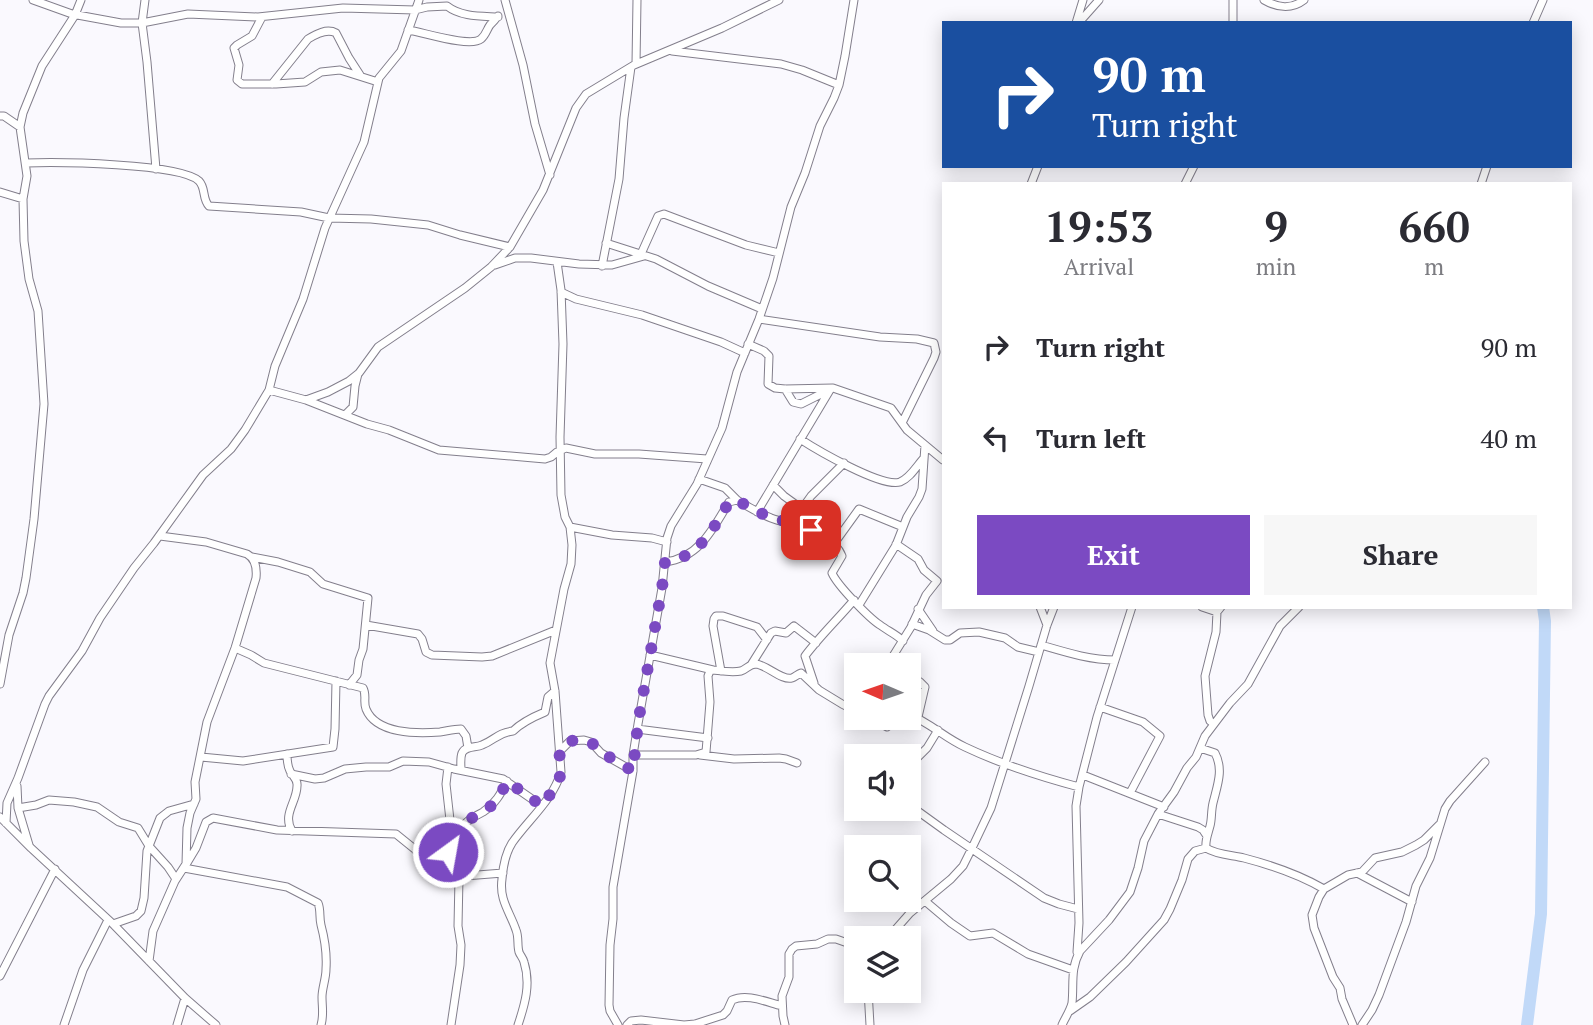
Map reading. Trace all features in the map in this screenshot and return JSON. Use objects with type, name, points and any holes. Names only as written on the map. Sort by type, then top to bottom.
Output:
[{"type":"street","points":[[33,0],[75,15],[112,22],[142,23],[188,14],[262,17],[352,8],[415,10],[447,6],[454,12],[498,17]]},
{"type":"street","points":[[0,684],[9,635],[26,578],[44,404],[39,324],[24,241],[23,199],[27,176],[20,127],[42,66],[75,15],[81,0]]},
{"type":"street","points":[[145,0],[142,23],[156,169]]},
{"type":"street","points":[[6,823],[7,803],[50,696],[134,568],[203,475],[231,449],[269,390],[275,366],[303,299],[329,218],[364,142],[378,82],[397,57],[419,0]]},
{"type":"street","points":[[602,266],[620,179],[624,118],[633,66],[637,0]]},
{"type":"street","points":[[345,415],[353,407],[359,373],[378,347],[465,288],[510,247],[550,175],[580,101],[586,94],[633,66],[779,0]]},
{"type":"street","points":[[618,1025],[609,1005],[613,887],[667,542],[671,526],[692,494],[722,428],[731,390],[773,278],[791,207],[820,126],[839,85],[854,0]]},
{"type":"street","points":[[1077,21],[1083,0]]},
{"type":"street","points":[[1079,21],[1099,0]]},
{"type":"street","points":[[1233,0],[1233,21]]},
{"type":"street","points":[[1264,0],[1273,5],[1287,7],[1304,0]]},
{"type":"street","points":[[1535,21],[1543,0]]},
{"type":"street","points":[[408,30],[474,42],[481,40],[506,4]]},
{"type":"street","points":[[506,4],[550,175]]},
{"type":"street","points":[[262,17],[252,36],[235,46],[239,65],[237,80],[240,83],[305,82],[330,70],[340,70],[378,82]]},
{"type":"street","points":[[272,84],[308,39],[330,30],[336,33],[360,75]]},
{"type":"street","points":[[670,50],[781,64],[839,85]]},
{"type":"street","points":[[0,116],[20,127]]},
{"type":"street","points":[[26,163],[73,162],[156,169],[198,180],[209,206],[428,225],[510,247]]},
{"type":"street","points":[[0,192],[23,199]]},
{"type":"street","points":[[491,267],[515,258],[617,265],[643,255],[658,216],[664,214],[746,245],[779,253]]},
{"type":"street","points":[[606,243],[656,259],[708,286],[762,309]]},
{"type":"street","points":[[518,1025],[526,999],[526,970],[519,952],[516,930],[502,898],[501,884],[512,844],[558,783],[562,769],[550,663],[571,564],[572,538],[561,495],[563,363],[561,292],[556,262]]},
{"type":"street","points":[[561,292],[576,299],[642,315],[721,342],[744,353]]},
{"type":"street","points":[[759,319],[934,343],[934,358],[902,423]]},
{"type":"street","points":[[748,344],[768,354],[768,384],[785,389],[831,389],[891,408],[907,430],[942,459]]},
{"type":"street","points":[[306,400],[328,393],[359,373]]},
{"type":"street","points":[[785,389],[793,402],[799,404],[831,389]]},
{"type":"street","points":[[757,512],[831,389]]},
{"type":"street","points":[[269,390],[306,400],[447,452],[545,459],[560,450],[570,448],[595,454],[707,459]]},
{"type":"street","points":[[800,439],[861,473],[893,483],[904,479],[923,458]]},
{"type":"street","points":[[814,684],[805,657],[856,603],[896,544],[922,489],[925,445]]},
{"type":"street","points":[[791,524],[844,463]]},
{"type":"street","points":[[699,479],[725,488],[737,500],[757,512],[817,533],[834,545],[842,556],[832,574],[837,583],[875,621],[903,641]]},
{"type":"street","points":[[773,485],[802,509]]},
{"type":"street","points":[[665,562],[677,561],[694,551],[729,502],[737,500]]},
{"type":"street","points":[[834,545],[859,509],[903,527]]},
{"type":"street","points":[[570,527],[667,542]]},
{"type":"street","points":[[160,536],[206,542],[278,562],[310,572],[323,584],[366,597],[368,602],[365,638],[357,675],[349,685]]},
{"type":"street","points":[[895,653],[918,609],[937,580],[924,570],[918,559],[896,544]]},
{"type":"street","points":[[185,866],[187,828],[196,799],[195,782],[207,722],[235,649],[256,578],[257,569],[251,556]]},
{"type":"street","points":[[918,609],[936,634]]},
{"type":"street","points":[[1041,609],[1047,625]]},
{"type":"street","points":[[899,926],[951,879],[963,866],[972,848],[991,808],[1053,609]]},
{"type":"street","points":[[1062,1025],[1072,1001],[1073,970],[1077,956],[1075,814],[1079,787],[1100,707],[1131,609]]},
{"type":"street","points":[[1077,956],[1130,892],[1139,868],[1144,841],[1158,814],[1196,757],[1214,724],[1245,689],[1276,633],[1296,609]]},
{"type":"street","points":[[1214,724],[1208,715],[1205,676],[1219,610]]},
{"type":"street","points":[[717,670],[713,626],[716,616],[757,627],[767,640]]},
{"type":"street","points":[[912,624],[947,640],[960,633],[979,632],[1005,638],[1018,647],[1115,660]]},
{"type":"street","points":[[366,625],[418,634],[426,652],[432,655],[482,657],[492,656],[556,630]]},
{"type":"street","points":[[696,755],[707,751],[710,671],[743,670],[751,665],[773,632],[785,633],[794,626],[816,643]]},
{"type":"street","points":[[235,649],[264,663],[365,689],[365,707],[382,726],[408,732],[460,729],[466,736],[468,748]]},
{"type":"street","points":[[650,655],[717,670]]},
{"type":"street","points":[[751,665],[759,665],[787,678],[802,673],[823,693],[844,704]]},
{"type":"street","points":[[201,757],[243,761],[334,746],[336,681]]},
{"type":"street","points":[[921,683],[925,687],[921,704]]},
{"type":"street","points":[[461,770],[461,754],[468,748],[480,746],[504,732],[513,732],[533,716],[545,712],[548,697],[555,691]]},
{"type":"street","points":[[1100,707],[1143,722],[1160,736],[1130,793]]},
{"type":"street","points":[[921,719],[963,746],[1079,787]]},
{"type":"street","points":[[637,729],[708,738]]},
{"type":"street","points":[[921,754],[938,730]]},
{"type":"street","points":[[559,752],[570,741],[584,740],[593,743],[606,756],[633,771]]},
{"type":"street","points":[[1200,748],[1215,753],[1220,769],[1206,848]]},
{"type":"street","points":[[287,754],[291,774],[298,783],[290,807],[289,826],[292,831]]},
{"type":"street","points":[[634,755],[783,758],[797,764]]},
{"type":"street","points":[[291,774],[315,779],[345,769],[388,767],[403,761],[429,762],[507,781],[542,806]]},
{"type":"street","points":[[1362,1025],[1379,995],[1447,804],[1485,762]]},
{"type":"street","points":[[448,767],[447,871],[459,880]]},
{"type":"street","points":[[1083,775],[1164,807]]},
{"type":"street","points":[[17,781],[18,808],[29,846]]},
{"type":"street","points":[[149,961],[153,931],[176,879],[196,848],[206,822],[210,819],[277,830],[392,833],[417,851],[435,850],[448,845],[468,821],[495,803],[507,781]]},
{"type":"street","points":[[18,808],[49,800],[97,807],[119,822],[138,828],[176,879]]},
{"type":"street","points":[[64,1025],[83,970],[110,922],[136,916],[141,911],[149,846],[164,814],[194,804]]},
{"type":"street","points":[[921,813],[1045,898],[1078,909]]},
{"type":"street","points":[[1158,814],[1198,827],[1207,836]]},
{"type":"street","points":[[0,817],[216,1025]]},
{"type":"street","points":[[1353,1025],[1312,919],[1319,897],[1324,888],[1348,875],[1362,872],[1375,858],[1399,853],[1416,845],[1440,823]]},
{"type":"street","points":[[1069,1012],[1090,997],[1164,920],[1171,909],[1188,859],[1195,851],[1206,848],[1246,859],[1306,878],[1324,888]]},
{"type":"street","points":[[185,866],[287,887],[318,903],[321,907],[326,955],[321,995],[321,1025]]},
{"type":"street","points":[[0,976],[55,869]]},
{"type":"street","points":[[451,1025],[460,965],[459,880],[461,876],[503,873]]},
{"type":"street","points":[[1356,873],[1412,902]]},
{"type":"street","points":[[925,901],[970,936],[993,933],[1028,954],[1073,970]]},
{"type":"street","points":[[785,1025],[782,1006],[792,949],[828,939],[844,942]]},
{"type":"street","points":[[627,1025],[631,1021],[641,1020],[684,1024],[705,1021],[723,1016],[732,1000],[738,997],[782,1006]]},
{"type":"street","points":[[177,1025],[185,998]]},
{"type":"street","points":[[869,1003],[870,1025]]},
{"type":"waterway","points":[[1527,1025],[1541,914],[1543,609]]},
{"type":"route","points":[[448,852],[448,845],[459,831],[468,821],[495,803],[507,781],[542,806],[558,783],[562,769],[559,752],[570,741],[591,742],[601,752],[633,771],[638,723],[665,562],[685,558],[694,551],[729,502],[737,500],[757,512],[811,530]]}]
